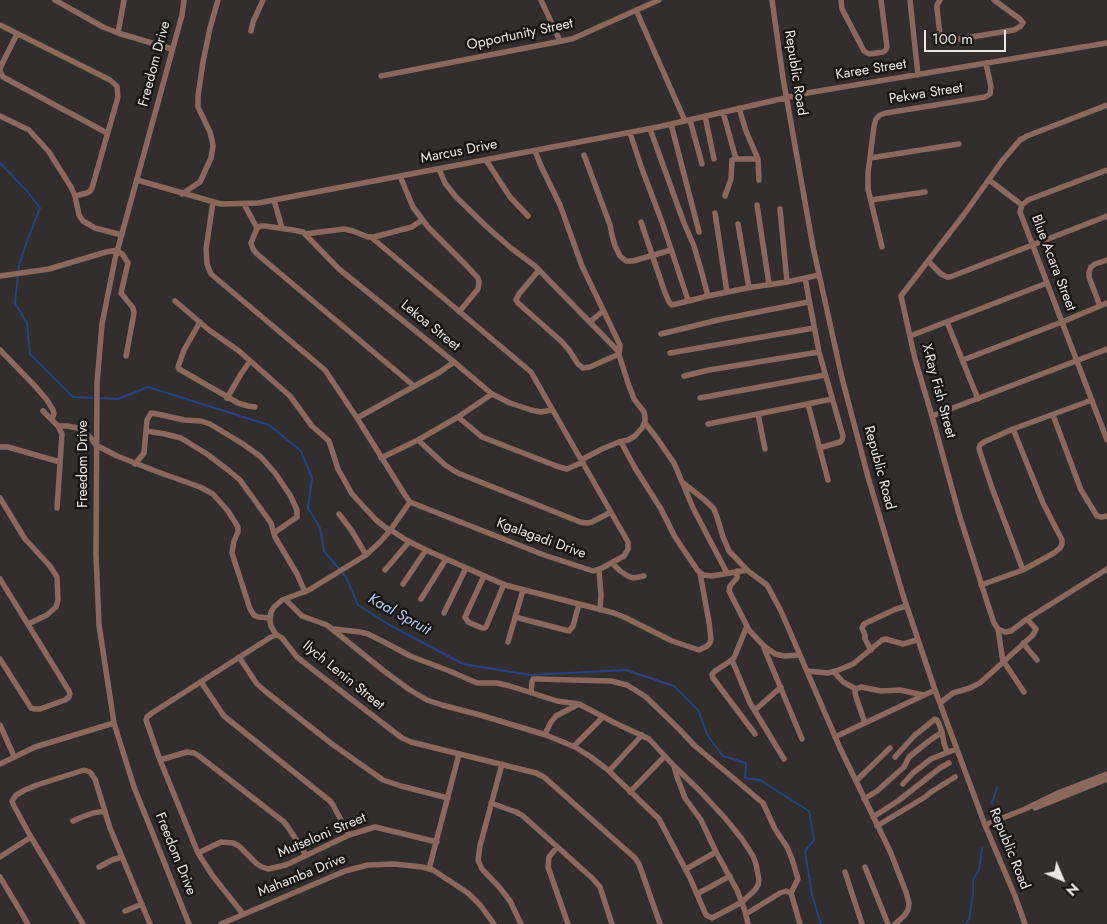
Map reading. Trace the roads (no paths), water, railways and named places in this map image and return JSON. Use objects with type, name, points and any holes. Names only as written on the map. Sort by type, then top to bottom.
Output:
[{"type":"street","points":[[55,0],[86,18],[118,33],[172,50]]},
{"type":"street","points":[[118,33],[124,0]]},
{"type":"street","name":"Freedom Drive","points":[[184,0],[182,14],[118,250],[102,324],[96,417],[96,555],[101,641],[114,723],[134,787],[190,924]]},
{"type":"street","points":[[182,194],[200,182],[211,158],[212,140],[198,107],[198,96],[210,28],[218,0]]},
{"type":"street","points":[[252,31],[253,22],[263,0]]},
{"type":"street","points":[[541,0],[560,41]]},
{"type":"street","name":"Opportunity Street","points":[[380,76],[572,39],[659,0]]},
{"type":"street","name":"Republic Road","points":[[772,0],[780,62],[819,275],[842,378],[868,477],[906,606],[935,690],[956,749],[1025,924]]},
{"type":"street","points":[[840,0],[842,9],[867,54],[883,52],[886,48],[881,0]]},
{"type":"street","points":[[910,0],[918,75]]},
{"type":"street","points":[[940,0],[937,5],[937,12],[940,35],[944,40],[1014,30],[1021,26],[1020,19],[994,0]]},
{"type":"street","points":[[636,10],[688,121],[702,164]]},
{"type":"street","points":[[0,25],[110,80],[117,86],[118,97],[92,189],[86,194],[75,196]]},
{"type":"street","points":[[17,34],[1,66],[2,77],[107,133]]},
{"type":"street","name":"Karee Street","points":[[787,98],[1107,42]]},
{"type":"street","name":"Pekwa Street","points":[[882,247],[868,189],[870,158],[876,119],[886,113],[989,95],[991,91],[986,63]]},
{"type":"street","name":"Marcus Drive","points":[[137,180],[213,202],[244,204],[630,133],[787,98]]},
{"type":"street","name":"X-Ray Fish Street","points":[[1003,662],[998,629],[994,623],[959,514],[915,359],[901,296],[929,262],[1002,161],[1023,138],[1107,105]]},
{"type":"street","points":[[739,108],[758,159],[759,180]]},
{"type":"street","points":[[723,112],[736,159]]},
{"type":"street","points":[[0,116],[28,130],[46,148],[62,171],[75,196],[79,215],[87,224],[122,235]]},
{"type":"street","points":[[705,116],[714,159]]},
{"type":"street","points":[[671,124],[699,232]]},
{"type":"street","points":[[650,129],[694,246],[708,296]]},
{"type":"street","points":[[630,133],[688,300]]},
{"type":"street","points":[[870,158],[959,144]]},
{"type":"street","points":[[535,151],[560,205],[582,266],[620,345],[619,353],[634,399],[644,412],[645,423],[672,460],[693,508],[727,573]]},
{"type":"street","points":[[584,155],[619,254],[623,259],[628,262],[671,250]]},
{"type":"street","points":[[725,196],[731,179],[732,161],[736,159],[758,159]]},
{"type":"street","points":[[486,160],[510,197],[528,216]]},
{"type":"street","points":[[439,169],[445,182],[456,197],[488,228],[539,270],[619,353]]},
{"type":"street","name":"Blue Acara Street","points":[[1107,170],[1028,200],[1022,205],[1020,210],[1107,440]]},
{"type":"street","points":[[400,176],[413,207],[431,232],[479,280],[478,289],[460,312]]},
{"type":"street","points":[[989,180],[1022,205]]},
{"type":"street","points":[[871,200],[926,192]]},
{"type":"street","points":[[274,200],[282,228]]},
{"type":"street","points":[[213,202],[206,249],[207,264],[211,274],[325,370],[334,381],[410,502],[390,531],[366,555],[305,592],[285,599],[272,609],[270,618],[276,635],[146,718],[160,760],[198,853],[212,875],[243,914]]},
{"type":"street","points":[[244,204],[257,228]]},
{"type":"street","points":[[757,205],[769,284]]},
{"type":"street","points":[[780,209],[787,282]]},
{"type":"street","points":[[715,213],[727,292]]},
{"type":"street","points":[[929,262],[939,272],[948,277],[1107,216]]},
{"type":"street","points":[[414,386],[260,257],[252,249],[251,243],[257,228],[263,226],[297,230],[305,234],[344,229],[371,237],[412,227],[422,220]]},
{"type":"street","points":[[640,222],[664,290],[672,305],[727,292],[819,275]]},
{"type":"street","points":[[738,224],[749,288]]},
{"type":"street","name":"Lekoa Street","points":[[305,234],[339,269],[492,394],[531,410],[541,412],[552,410]]},
{"type":"street","name":"Kgalagadi Drive","points":[[371,237],[529,369],[629,544],[625,554],[599,570],[592,571],[544,555],[410,502]]},
{"type":"street","points":[[0,276],[42,271],[118,250],[123,254],[128,263],[121,293],[133,308],[134,313],[126,356]]},
{"type":"street","points":[[1100,306],[1089,272],[1094,264],[1107,260]]},
{"type":"street","points":[[539,270],[518,294],[516,300],[518,303],[561,341],[583,368],[590,368],[619,353]]},
{"type":"street","points":[[804,278],[819,352],[842,431],[842,440],[820,448]]},
{"type":"street","points":[[910,336],[1047,283]]},
{"type":"street","points":[[175,301],[235,348],[289,394],[312,426],[330,443],[338,468],[356,500],[390,531],[409,542],[504,584],[620,615],[672,641],[701,649],[709,644],[710,639],[709,622],[700,573]]},
{"type":"street","points":[[661,334],[718,320],[808,302]]},
{"type":"street","points":[[963,360],[1107,303]]},
{"type":"street","points":[[590,322],[603,310]]},
{"type":"street","points":[[200,322],[184,350],[178,368],[227,398],[242,405],[255,407]]},
{"type":"street","points":[[947,322],[978,399]]},
{"type":"street","points":[[670,353],[814,328]]},
{"type":"street","points":[[932,416],[1107,349]]},
{"type":"street","points":[[0,350],[47,400],[53,410],[52,420]]},
{"type":"street","points":[[684,376],[819,352]]},
{"type":"street","points":[[227,398],[250,361]]},
{"type":"street","points":[[357,418],[440,372],[454,362]]},
{"type":"street","points":[[700,398],[825,375]]},
{"type":"street","points":[[381,458],[418,440],[458,417],[492,394]]},
{"type":"street","points":[[708,424],[832,399]]},
{"type":"street","points":[[1023,570],[992,488],[979,448],[981,443],[1092,400]]},
{"type":"street","points":[[808,404],[828,480]]},
{"type":"street","points":[[43,410],[58,426],[62,434],[57,508]]},
{"type":"street","points":[[135,464],[144,453],[147,420],[151,414],[162,414],[210,424],[253,450],[268,464],[290,495],[297,512],[297,517],[274,533]]},
{"type":"street","points":[[758,414],[765,449]]},
{"type":"street","points":[[1052,414],[1081,490],[1097,516],[1107,516]]},
{"type":"street","points":[[458,417],[480,436],[559,468],[567,469],[596,452],[635,436],[645,423]]},
{"type":"street","points":[[58,426],[78,428],[90,437],[96,445],[117,456],[200,487],[213,494],[223,505],[239,530],[234,541],[232,554],[250,609],[258,617],[270,618]]},
{"type":"street","points":[[981,584],[1023,570],[1054,553],[1061,546],[1062,542],[1043,503],[1013,429]]},
{"type":"street","points":[[146,431],[181,438],[199,448],[243,484],[266,515],[305,592]]},
{"type":"street","points":[[418,440],[445,465],[462,475],[580,522],[592,522],[611,512]]},
{"type":"street","points":[[621,442],[693,566],[703,575],[712,576],[746,570]]},
{"type":"street","points":[[0,447],[8,447],[60,462]]},
{"type":"street","points":[[682,482],[714,508],[728,549],[746,570],[764,582],[781,611],[835,737],[890,851],[906,892],[909,903],[907,913],[895,924]]},
{"type":"street","points":[[0,498],[26,538],[57,577],[57,605],[51,612],[28,624]]},
{"type":"street","points":[[339,514],[352,531],[366,555]]},
{"type":"street","points":[[386,570],[409,542]]},
{"type":"street","points":[[402,584],[426,550]]},
{"type":"street","points":[[422,599],[446,559]]},
{"type":"street","points":[[612,563],[620,572],[628,576],[633,578],[644,576]]},
{"type":"street","points":[[444,613],[466,568]]},
{"type":"street","points":[[998,629],[1005,632],[1012,631],[1027,619],[1107,569]]},
{"type":"street","points":[[599,570],[600,610]]},
{"type":"street","points":[[737,571],[737,578],[730,586],[729,591],[753,635],[778,656],[800,655]]},
{"type":"street","points":[[484,576],[465,617],[468,622],[482,628],[486,628],[504,584]]},
{"type":"street","points":[[0,579],[70,695],[68,698],[40,709],[31,708],[0,659]]},
{"type":"street","points":[[508,642],[523,590]]},
{"type":"street","points":[[285,599],[302,616],[332,628],[384,671],[427,700],[545,734],[574,746],[609,771],[660,820],[686,869],[706,915],[711,918],[714,917],[742,902],[755,890],[758,884],[756,864],[753,856],[738,834],[720,811],[650,740],[642,735],[579,704],[557,702],[503,684],[477,683],[417,659],[368,634],[332,628]]},
{"type":"street","points":[[515,617],[569,631],[573,626],[580,604]]},
{"type":"street","points":[[871,650],[862,628],[864,624],[906,606]]},
{"type":"street","points":[[940,703],[956,692],[975,686],[1032,635],[1036,630],[1027,619]]},
{"type":"street","points":[[747,626],[732,660],[712,673],[712,676],[755,734]]},
{"type":"street","name":"Ilych Lenin Street","points":[[276,635],[282,638],[299,658],[397,735],[411,742],[543,776],[634,856],[639,864],[660,924]]},
{"type":"street","points":[[807,671],[834,672],[851,664],[882,640],[903,644],[918,640]]},
{"type":"street","points":[[1022,643],[1037,660]]},
{"type":"street","points":[[764,646],[802,739]]},
{"type":"street","points":[[239,657],[257,684],[265,691],[380,779],[448,798]]},
{"type":"street","points":[[732,660],[748,699],[784,759]]},
{"type":"street","points":[[1003,662],[1024,692]]},
{"type":"street","points":[[834,672],[843,682],[856,689],[862,687],[881,691],[900,690],[924,695]]},
{"type":"street","points":[[531,694],[533,679],[611,681],[627,684],[640,693],[668,717],[706,756],[763,803],[792,859],[798,879],[791,893],[800,924]]},
{"type":"street","points":[[201,682],[226,717],[330,801],[349,835]]},
{"type":"street","points":[[746,721],[780,687]]},
{"type":"street","points":[[856,689],[856,697],[865,723]]},
{"type":"street","points":[[835,737],[935,690]]},
{"type":"street","points":[[545,734],[556,716],[579,704]]},
{"type":"street","points":[[574,746],[603,717]]},
{"type":"street","points":[[895,757],[914,736],[934,720],[938,721],[947,752]]},
{"type":"street","points":[[0,764],[40,745],[114,723]]},
{"type":"street","points":[[0,725],[14,756]]},
{"type":"street","points":[[864,799],[877,791],[900,771],[909,757],[942,732]]},
{"type":"street","points":[[609,771],[642,735]]},
{"type":"street","points":[[856,781],[890,748]]},
{"type":"street","points":[[903,784],[924,764],[936,756],[956,749]]},
{"type":"street","points":[[160,760],[187,752],[196,754],[284,822],[306,855]]},
{"type":"street","points":[[430,868],[459,754]]},
{"type":"street","points":[[630,792],[666,756]]},
{"type":"street","points":[[873,817],[949,763]]},
{"type":"street","points":[[502,764],[478,860],[482,869],[511,903],[521,924]]},
{"type":"street","points":[[674,766],[684,794],[701,820],[716,852],[738,890],[747,923]]},
{"type":"street","points":[[82,924],[12,801],[19,793],[37,785],[80,771],[88,771],[95,779],[110,828],[150,924]]},
{"type":"street","points":[[986,826],[1058,793],[1107,774]]},
{"type":"street","points":[[877,826],[955,777]]},
{"type":"street","points":[[986,826],[1107,779]]},
{"type":"street","points":[[491,803],[518,813],[598,884],[612,924]]},
{"type":"street","points":[[74,821],[93,813],[105,811]]},
{"type":"street","name":"Mutseloni Street","points":[[198,853],[221,842],[234,842],[257,864],[268,869],[286,865],[349,835],[377,826],[437,842]]},
{"type":"street","points":[[0,857],[31,837]]},
{"type":"street","points":[[557,847],[549,857],[548,867],[568,924]]},
{"type":"street","points":[[686,869],[716,852]]},
{"type":"street","points":[[100,867],[122,857]]},
{"type":"street","name":"Mahamba Drive","points":[[221,924],[325,879],[356,868],[368,865],[394,864],[430,868],[468,893],[481,906],[494,924]]},
{"type":"street","points":[[865,868],[888,924]]},
{"type":"street","points":[[845,872],[862,924]]},
{"type":"street","points":[[697,894],[730,876]]},
{"type":"street","points":[[0,877],[28,924]]},
{"type":"street","points":[[746,914],[780,893],[786,891],[791,893]]},
{"type":"street","points":[[125,911],[142,904]]},
{"type":"waterway","name":"Kaal Spruit","points":[[0,163],[27,191],[40,208],[19,265],[15,303],[27,323],[30,354],[73,397],[118,399],[148,387],[269,425],[301,451],[312,478],[308,508],[320,528],[324,551],[346,577],[358,605],[388,624],[463,664],[530,675],[626,670],[674,686],[698,710],[708,736],[723,756],[746,763],[745,778],[760,780],[809,811],[814,840],[805,851],[812,895],[821,924]]},
{"type":"waterway","points":[[992,803],[997,788]]},
{"type":"waterway","points":[[966,924],[969,919],[973,894],[973,880],[979,870],[982,848]]}]
